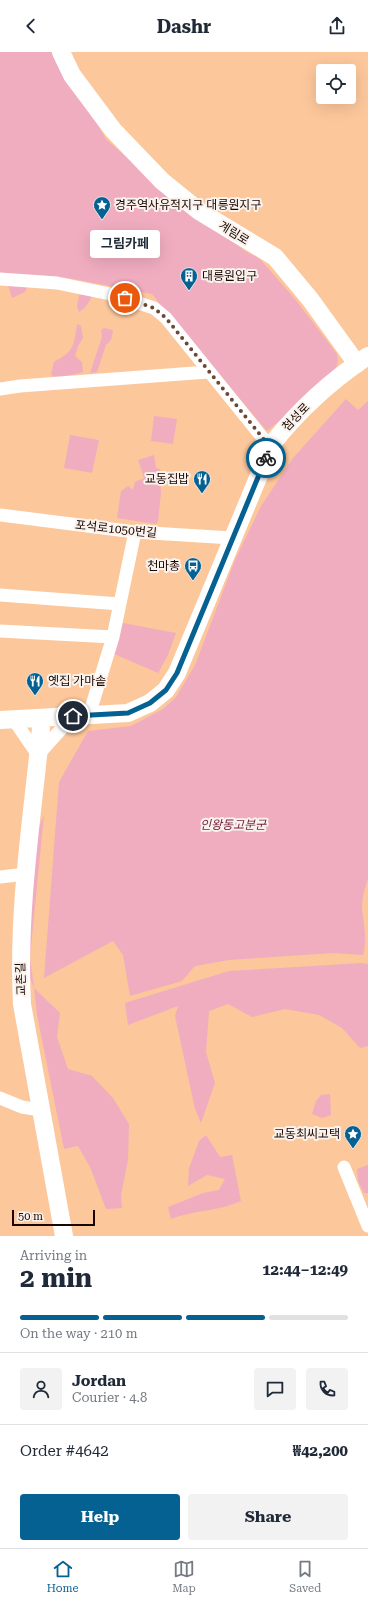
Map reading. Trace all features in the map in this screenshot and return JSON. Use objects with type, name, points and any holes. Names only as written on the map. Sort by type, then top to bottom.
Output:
[{"type":"street","name":"계림로","points":[[61,52],[72,75],[114,130],[162,181],[199,211],[275,257],[362,360]]},
{"type":"street","points":[[0,279],[56,283],[110,294],[154,308],[166,318],[270,447]]},
{"type":"street","name":"첨성로","points":[[7,720],[128,713],[150,703],[166,690],[177,673],[270,447],[288,424],[314,399],[362,360]]},
{"type":"street","points":[[0,389],[20,386],[208,372]]},
{"type":"street","name":"포석로1050번길","points":[[0,515],[135,532],[232,538]]},
{"type":"street","points":[[7,720],[38,755],[81,716],[113,637],[135,532]]},
{"type":"street","points":[[0,595],[120,604]]},
{"type":"street","points":[[0,631],[113,637]]},
{"type":"street","name":"교촌길","points":[[42,718],[26,874],[20,966],[22,1004],[64,1236]]},
{"type":"street","points":[[0,877],[26,874]]},
{"type":"street","points":[[0,1098],[22,1107],[40,1110]]},
{"type":"street","points":[[344,1167],[368,1226]]},
{"type":"green space","name":"경주역사유적지구 대릉원지구","points":[[0,52],[55,52],[106,139],[161,188],[245,251],[260,259],[295,299],[337,354],[338,361],[335,372],[267,431],[152,294],[68,278],[0,273]]},
{"type":"green space","points":[[29,283],[25,292],[12,298],[8,285]]},
{"type":"green space","points":[[93,291],[88,303],[79,312],[77,307],[79,295],[87,294]]},
{"type":"green space","points":[[77,324],[81,326],[83,338],[78,346],[75,356],[82,362],[83,372],[54,377],[51,374],[54,362],[72,348]]},
{"type":"green space","points":[[104,328],[113,330],[111,340],[106,345],[97,372],[90,373],[102,337],[101,330]]},
{"type":"green space","name":"인왕동고분군","points":[[346,399],[358,410],[368,401],[368,879],[362,903],[365,936],[363,955],[334,953],[229,960],[195,966],[182,981],[130,996],[123,955],[113,941],[44,978],[59,782],[88,731],[131,726],[163,709],[176,697],[195,665],[235,560],[261,506],[293,458]]},
{"type":"green space","points":[[154,416],[177,419],[173,444],[151,441]]},
{"type":"green space","points":[[70,435],[99,440],[92,473],[64,468]]},
{"type":"green space","points":[[154,455],[156,468],[160,469],[161,493],[158,522],[156,524],[117,518],[121,491],[128,486],[133,490],[135,482],[144,478],[138,460]]},
{"type":"green space","points":[[123,623],[176,633],[168,655],[158,673],[114,654]]},
{"type":"green space","points":[[44,815],[30,957],[34,988],[27,971],[29,917],[38,830]]},
{"type":"green space","points":[[362,963],[368,964],[368,1046],[360,1048],[342,1028],[319,1015],[285,1009],[252,1017],[228,1004],[209,1011],[206,1052],[215,1083],[201,1123],[195,1109],[175,1016],[178,1006],[128,1025],[125,1003],[229,971]]},
{"type":"green space","points":[[34,988],[60,1013],[57,1037],[68,1069],[92,1076],[113,1098],[129,1124],[128,1160],[121,1195],[122,1208],[106,1209],[90,1167],[78,1146],[64,1149],[37,1015]]},
{"type":"green space","points":[[330,1094],[331,1115],[322,1118],[312,1114],[316,1101],[321,1095]]},
{"type":"green space","points":[[206,1135],[220,1157],[232,1155],[241,1201],[224,1207],[171,1219],[168,1207],[203,1193],[219,1190],[225,1179],[207,1175],[188,1186],[189,1168],[199,1141]]},
{"type":"green space","points":[[368,1165],[368,1193],[364,1193],[358,1181],[357,1169]]},
{"type":"way so far","points":[[125,298],[154,308],[166,318],[270,447],[266,458]]},
{"type":"place","name":"경주역사유적지구 대릉원지구","points":[[102,220]]},
{"type":"place","name":"대릉원입구","points":[[189,291]]},
{"type":"place","name":"그림카페","points":[[125,298]]},
{"type":"place","name":"교동집밥","points":[[202,494]]},
{"type":"place","name":"천마총","points":[[193,581]]},
{"type":"place","name":"옛집 가마솥","points":[[35,696]]},
{"type":"place","name":"교동최씨고택","points":[[353,1149]]},
{"type":"route","points":[[73,716],[128,713],[150,703],[166,690],[177,673],[266,458]]}]
